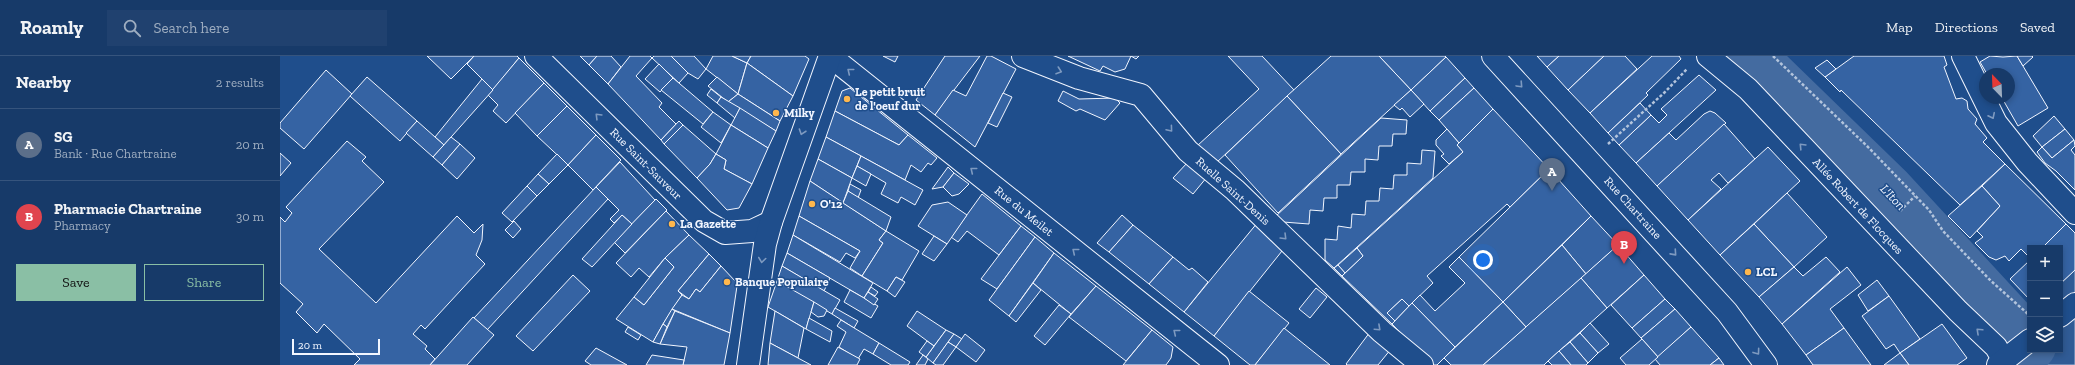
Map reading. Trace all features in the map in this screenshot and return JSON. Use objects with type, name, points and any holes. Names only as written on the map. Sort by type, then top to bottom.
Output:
[{"type":"street","name":"Rue Saint-Sauveur","points":[[536,56],[704,221],[725,233],[752,231],[771,222]]},
{"type":"street","points":[[748,365],[765,244],[771,222],[830,56]]},
{"type":"street","name":"Rue du Meilet","points":[[830,56],[1195,358],[1218,365]]},
{"type":"street","name":"Ruelle Saint-Denis","points":[[1023,56],[1079,78],[1141,95],[1188,151],[1235,190],[1382,332],[1422,365]]},
{"type":"street","name":"Rue Chartraine","points":[[1493,56],[1727,312],[1766,365]]},
{"type":"street","points":[[1963,56],[1996,123],[2027,162],[2075,213]]},
{"type":"street","name":"Allée Robert de Flocques","points":[[1699,61],[1748,89],[1958,311],[1996,347],[2001,363]]},
{"type":"street","points":[[2063,314],[2075,304]]},
{"type":"street","points":[[2001,363],[2027,342]]},
{"type":"path","points":[[1773,56],[1868,147],[1929,210],[1943,231],[1991,281],[2027,313]]},
{"type":"path","points":[[1614,139],[1699,61]]},
{"type":"shaded area","points":[[2075,270],[2075,365],[2014,365],[1996,347],[2027,317],[2027,353],[2063,353],[2063,281]]},
{"type":"water","points":[[1733,56],[1764,56],[1833,128],[1909,199],[1894,212],[1822,139]]},
{"type":"water","points":[[1915,205],[1936,233],[2025,318],[2003,339],[1970,294],[1899,219]]},
{"type":"building","points":[[427,56],[474,56],[451,79]]},
{"type":"building","points":[[474,56],[517,56],[519,58],[493,90],[467,64]]},
{"type":"building","points":[[580,56],[597,56],[589,65]]},
{"type":"building","points":[[597,56],[611,56],[621,67],[608,84],[589,65]]},
{"type":"building","points":[[630,56],[650,56],[652,58],[636,76],[662,103],[659,107],[676,124],[661,140],[608,84]]},
{"type":"building","points":[[654,56],[671,56],[688,73],[679,83],[652,58]]},
{"type":"building","points":[[671,56],[694,56],[706,69],[698,79],[688,73]]},
{"type":"building","points":[[713,56],[732,56],[747,63],[738,94],[706,69]]},
{"type":"building","points":[[732,56],[751,56],[747,63]]},
{"type":"building","points":[[751,56],[805,56],[809,59],[793,96],[747,63]]},
{"type":"building","points":[[883,56],[898,56],[895,62]]},
{"type":"building","points":[[945,56],[980,56],[935,115],[916,100]]},
{"type":"building","points":[[987,56],[991,56],[1016,69],[975,147],[935,115],[953,90],[966,96]]},
{"type":"building","points":[[1068,56],[1131,56],[1125,69],[1115,72],[1103,66],[1100,71]]},
{"type":"building","points":[[1131,56],[1139,56],[1136,59]]},
{"type":"building","points":[[1228,56],[1262,56],[1294,90],[1216,163],[1197,146],[1259,89]]},
{"type":"building","points":[[1331,56],[1379,56],[1411,90],[1341,154],[1287,96]]},
{"type":"building","points":[[1379,56],[1445,56],[1446,57],[1411,90]]},
{"type":"building","points":[[1537,56],[1559,56],[1547,67]]},
{"type":"building","points":[[1559,56],[1604,56],[1568,90],[1547,67]]},
{"type":"building","points":[[1604,56],[1625,56],[1637,69],[1590,113],[1568,90]]},
{"type":"building","points":[[1652,56],[1679,56],[1681,59],[1646,93],[1648,95],[1608,133],[1590,113]]},
{"type":"building","points":[[1854,56],[1944,56],[1947,65],[1944,67],[1956,99],[1962,98],[1967,101],[1968,109],[1977,119],[1975,124],[1987,138],[1983,142],[2005,164],[1960,205],[1841,90],[1840,92],[1825,77]]},
{"type":"building","points":[[1990,56],[2017,56],[2048,108],[2018,126],[2005,104],[2015,104],[2015,68],[1984,68],[1980,62]]},
{"type":"building","points":[[2017,56],[2032,56],[2033,57],[2023,66]]},
{"type":"building","points":[[1446,57],[1465,78],[1430,111],[1411,90]]},
{"type":"building","points":[[519,58],[544,83],[506,123],[493,111],[498,105],[488,95]]},
{"type":"building","points":[[1827,60],[1836,69],[1825,77],[1815,68]]},
{"type":"building","points":[[747,63],[793,96],[780,121],[738,94]]},
{"type":"building","points":[[659,64],[673,78],[660,92],[645,79]]},
{"type":"building","points":[[326,70],[352,94],[304,149],[280,128],[280,123]]},
{"type":"building","points":[[1699,75],[1716,90],[1636,163],[1619,145],[1651,115],[1659,123],[1667,115],[1661,109]]},
{"type":"building","points":[[367,77],[417,121],[400,141],[350,96]]},
{"type":"building","points":[[717,77],[738,94],[728,102],[708,86]]},
{"type":"building","points":[[673,78],[713,112],[703,124],[661,90]]},
{"type":"building","points":[[1465,78],[1474,88],[1439,120],[1430,111]]},
{"type":"building","points":[[482,79],[493,90],[444,145],[435,137]]},
{"type":"building","points":[[544,83],[567,106],[537,136],[515,113]]},
{"type":"building","points":[[850,88],[908,135],[899,145],[835,111],[842,91]]},
{"type":"building","points":[[1474,88],[1493,109],[1459,143],[1439,120]]},
{"type":"building","points":[[711,89],[721,97],[717,103],[707,95]]},
{"type":"building","points":[[1411,90],[1424,104],[1410,117],[1402,108],[1400,110],[1394,105]]},
{"type":"building","points":[[1063,91],[1079,99],[1115,98],[1120,103],[1105,120],[1080,109],[1076,111],[1058,101]]},
{"type":"building","points":[[1003,93],[1012,97],[997,127],[988,123]]},
{"type":"building","points":[[738,94],[780,121],[776,131],[728,102]]},
{"type":"building","points":[[1287,96],[1341,154],[1278,213],[1225,155]]},
{"type":"building","points":[[721,97],[740,108],[735,118],[717,103]]},
{"type":"building","points":[[1640,103],[1651,115],[1619,145],[1608,133]]},
{"type":"building","points":[[567,106],[596,135],[568,165],[537,136]]},
{"type":"building","points":[[740,108],[776,131],[768,148],[731,125]]},
{"type":"building","points":[[1493,109],[1549,169],[1510,207],[1507,204],[1427,276],[1433,283],[1409,306],[1402,299],[1387,313],[1395,321],[1392,324],[1342,276],[1363,256],[1357,248],[1463,152],[1457,145]]},
{"type":"building","points":[[835,111],[899,145],[908,135],[937,158],[931,165],[928,163],[921,172],[911,165],[905,180],[826,137]]},
{"type":"building","points":[[1710,111],[1715,113],[1726,123],[1657,186],[1636,163],[1669,133],[1676,140],[1704,114]]},
{"type":"building","points":[[713,112],[731,125],[721,143],[701,127]]},
{"type":"building","points":[[2054,116],[2065,129],[2042,147],[2033,136]]},
{"type":"building","points":[[1381,118],[1407,120],[1406,134],[1393,134],[1392,146],[1379,146],[1378,160],[1365,159],[1365,172],[1351,172],[1350,185],[1337,185],[1337,198],[1324,198],[1323,211],[1310,210],[1309,224],[1283,222],[1276,216]]},
{"type":"building","points":[[417,121],[444,145],[433,157],[406,133]]},
{"type":"building","points":[[679,121],[683,125],[664,144],[661,140]]},
{"type":"building","points":[[1724,124],[1755,159],[1728,183],[1719,173],[1711,180],[1721,189],[1688,220],[1657,186]]},
{"type":"building","points":[[683,125],[716,154],[710,164],[697,178],[664,144]]},
{"type":"building","points":[[731,125],[768,148],[752,184],[724,169],[726,160],[716,154]]},
{"type":"building","points":[[1447,129],[1459,143],[1457,145],[1463,152],[1449,164],[1441,156],[1444,154],[1436,145],[1436,140]]},
{"type":"building","points":[[2065,129],[2074,140],[2052,158],[2042,147]]},
{"type":"building","points":[[596,135],[621,160],[593,190],[568,165]]},
{"type":"building","points":[[451,137],[460,144],[442,165],[433,157]]},
{"type":"building","points":[[826,137],[861,156],[852,178],[818,159]]},
{"type":"building","points":[[2074,140],[2075,146],[2071,150],[2075,155],[2075,190],[2056,171],[2045,163],[2037,152],[2042,147],[2052,158]]},
{"type":"building","points":[[347,141],[366,157],[362,161],[384,182],[319,249],[376,303],[457,216],[474,233],[483,224],[482,240],[476,255],[485,264],[425,329],[421,325],[413,334],[427,346],[425,349],[435,359],[430,365],[354,365],[360,359],[324,324],[317,333],[296,312],[303,304],[280,283],[280,217],[285,222],[292,213],[286,207]]},
{"type":"building","points":[[460,144],[475,158],[457,179],[442,165]]},
{"type":"building","points":[[1768,147],[1800,181],[1720,255],[1688,220]]},
{"type":"building","points":[[1422,150],[1435,151],[1433,178],[1334,268],[1325,260],[1325,239],[1337,240],[1338,226],[1351,228],[1352,214],[1365,215],[1366,201],[1379,201],[1380,188],[1393,189],[1394,175],[1407,175],[1407,163],[1421,164]]},
{"type":"building","points":[[280,153],[291,163],[280,176]]},
{"type":"building","points":[[557,154],[568,165],[549,184],[538,174]]},
{"type":"building","points":[[716,154],[726,160],[724,169],[752,184],[739,208],[727,210],[697,178],[710,164]]},
{"type":"building","points":[[861,156],[923,190],[915,205],[901,197],[898,203],[881,194],[886,183],[857,166]]},
{"type":"building","points":[[818,159],[852,178],[843,203],[810,181]]},
{"type":"building","points":[[620,162],[655,200],[632,224],[622,215],[614,223],[610,219],[619,210],[596,187]]},
{"type":"building","points":[[1188,162],[1207,177],[1193,194],[1173,178]]},
{"type":"building","points":[[2005,164],[2066,224],[2045,245],[2027,245],[2027,255],[2021,249],[2009,261],[2005,256],[1996,260],[1989,257],[1975,243],[1983,237],[1977,231],[2000,206],[1982,186]]},
{"type":"building","points":[[857,166],[871,174],[866,186],[852,178]]},
{"type":"building","points":[[948,167],[954,173],[943,187],[932,189]]},
{"type":"building","points":[[1549,169],[1591,216],[1503,302],[1459,257]]},
{"type":"building","points":[[954,173],[969,184],[959,194],[952,196],[943,187]]},
{"type":"building","points":[[538,174],[549,184],[537,196],[527,186]]},
{"type":"building","points":[[810,181],[886,231],[879,240],[883,243],[862,276],[850,268],[860,251],[799,216]]},
{"type":"building","points":[[850,184],[861,190],[858,198],[848,191]]},
{"type":"building","points":[[527,186],[537,196],[512,222],[502,213]]},
{"type":"building","points":[[1982,186],[2000,206],[1970,238],[1948,216]]},
{"type":"building","points":[[596,187],[608,199],[487,330],[474,318]]},
{"type":"building","points":[[848,191],[891,217],[886,231],[843,203]]},
{"type":"building","points":[[1787,193],[1827,237],[1794,267],[1754,224]]},
{"type":"building","points":[[982,194],[1021,226],[999,255],[967,231],[958,242],[951,237]]},
{"type":"building","points":[[656,199],[667,210],[625,253],[614,242]]},
{"type":"building","points":[[948,202],[967,215],[947,244],[918,226],[932,205]]},
{"type":"building","points":[[666,211],[689,235],[665,258],[649,277],[639,268],[631,277],[616,263]]},
{"type":"building","points":[[622,215],[632,224],[592,267],[582,259]]},
{"type":"building","points":[[1122,215],[1133,225],[1109,252],[1097,243]]},
{"type":"building","points":[[799,216],[860,251],[855,258],[846,253],[840,262],[793,235]]},
{"type":"building","points":[[1591,216],[1618,245],[1586,274],[1562,245]]},
{"type":"building","points":[[514,221],[521,229],[513,238],[505,230]]},
{"type":"building","points":[[1258,222],[1286,246],[1214,336],[1184,312]]},
{"type":"building","points":[[1754,224],[1794,267],[1759,297],[1720,255]]},
{"type":"building","points":[[2066,224],[2075,233],[2075,270],[2063,281],[2063,245],[2045,245]]},
{"type":"building","points":[[1133,225],[1173,257],[1149,284],[1109,252]]},
{"type":"building","points":[[1021,226],[1035,237],[997,289],[981,279]]},
{"type":"building","points":[[886,231],[919,251],[902,280],[896,277],[887,291],[862,276],[883,243],[879,240]]},
{"type":"building","points":[[689,235],[709,254],[678,291],[682,295],[653,342],[616,319],[634,297],[644,305],[674,267],[665,258]]},
{"type":"building","points":[[793,235],[873,283],[864,298],[787,253]]},
{"type":"building","points":[[934,236],[947,244],[934,261],[922,254]]},
{"type":"building","points":[[1035,237],[1054,253],[1009,316],[989,300]]},
{"type":"building","points":[[1562,245],[1586,274],[1526,327],[1503,302]]},
{"type":"building","points":[[1618,245],[1644,275],[1607,308],[1581,278]]},
{"type":"building","points":[[1357,248],[1363,256],[1345,273],[1338,265]]},
{"type":"building","points":[[787,253],[830,278],[824,291],[782,266]]},
{"type":"building","points":[[1054,253],[1096,286],[1071,314],[1033,283]]},
{"type":"building","points":[[709,254],[721,266],[700,292],[696,289],[689,299],[678,291]]},
{"type":"building","points":[[1173,257],[1189,270],[1192,268],[1208,282],[1184,312],[1149,284]]},
{"type":"building","points":[[1459,257],[1503,302],[1455,347],[1412,303],[1420,295],[1435,311],[1465,283],[1449,267]]},
{"type":"building","points":[[1826,257],[1840,272],[1782,324],[1759,297],[1794,267],[1803,276]]},
{"type":"building","points":[[665,258],[674,267],[644,305],[634,297]]},
{"type":"building","points":[[2027,263],[2027,297],[2010,279]]},
{"type":"building","points":[[1338,265],[1345,273],[1342,276],[1334,268]]},
{"type":"building","points":[[721,266],[736,282],[737,286],[730,333],[672,309],[682,295],[689,299],[696,289],[700,292]]},
{"type":"building","points":[[782,266],[840,300],[832,314],[777,281]]},
{"type":"building","points":[[1847,267],[1861,285],[1830,309],[1844,328],[1806,355],[1782,324]]},
{"type":"building","points":[[573,275],[590,291],[533,351],[516,336]]},
{"type":"building","points":[[1644,275],[1665,299],[1632,328],[1611,305]]},
{"type":"building","points":[[896,277],[905,282],[895,297],[887,291]]},
{"type":"building","points":[[1581,278],[1607,308],[1544,365],[1483,365]]},
{"type":"building","points":[[1877,280],[1889,296],[1868,311],[1858,295]]},
{"type":"building","points":[[777,281],[814,302],[806,329],[768,307]]},
{"type":"building","points":[[1033,283],[1041,290],[1016,322],[1009,316]]},
{"type":"building","points":[[1096,286],[1152,330],[1126,361],[1069,317]]},
{"type":"building","points":[[871,287],[878,292],[875,296],[868,292]]},
{"type":"building","points":[[1316,288],[1327,297],[1310,318],[1299,309]]},
{"type":"building","points":[[850,290],[878,306],[871,318],[844,302]]},
{"type":"building","points":[[1249,291],[1289,323],[1255,365],[1250,365],[1214,336]]},
{"type":"building","points":[[868,292],[878,299],[874,305],[864,298]]},
{"type":"building","points":[[1889,296],[1920,339],[1900,353],[1894,344],[1886,349],[1862,316]]},
{"type":"building","points":[[1402,299],[1409,306],[1395,321],[1387,313]]},
{"type":"building","points":[[1665,299],[1675,309],[1641,338],[1632,328]]},
{"type":"building","points":[[814,302],[827,310],[824,316],[818,317],[811,312]]},
{"type":"building","points":[[1503,302],[1526,327],[1483,365],[1451,365],[1444,358]]},
{"type":"building","points":[[1412,303],[1455,347],[1437,365],[1432,365],[1392,324]]},
{"type":"building","points":[[1059,305],[1071,314],[1045,345],[1034,336]]},
{"type":"building","points":[[835,308],[858,321],[854,328],[832,314]]},
{"type":"building","points":[[672,309],[675,311],[667,327],[663,324]]},
{"type":"building","points":[[1675,309],[1691,327],[1658,357],[1641,338]]},
{"type":"building","points":[[675,311],[730,333],[724,365],[683,365],[687,347],[660,344]]},
{"type":"building","points":[[775,311],[804,328],[798,358],[770,343]]},
{"type":"building","points":[[917,311],[946,330],[934,346],[907,326]]},
{"type":"building","points":[[473,317],[494,335],[467,365],[430,365]]},
{"type":"building","points":[[809,318],[832,331],[830,342],[806,329]]},
{"type":"building","points":[[841,320],[879,343],[873,354],[864,349],[858,359],[839,347],[846,332],[837,326]]},
{"type":"building","points":[[1590,323],[1609,344],[1598,353],[1580,333]]},
{"type":"building","points":[[663,324],[667,327],[660,344],[653,342]]},
{"type":"building","points":[[1942,324],[1967,358],[1957,365],[1909,365],[1900,353]]},
{"type":"building","points":[[628,327],[641,335],[638,340],[625,332]]},
{"type":"building","points":[[1691,327],[1719,358],[1710,365],[1660,365],[1655,359]]},
{"type":"building","points":[[1284,328],[1330,365],[1255,365]]},
{"type":"building","points":[[1844,328],[1871,365],[1813,365],[1806,355]]},
{"type":"building","points":[[946,330],[954,334],[933,363],[926,357]]},
{"type":"building","points":[[1152,330],[1173,347],[1171,358],[1166,365],[1123,365]]},
{"type":"building","points":[[1370,332],[1391,349],[1378,365],[1347,365],[1346,364]]},
{"type":"building","points":[[1580,333],[1598,353],[1588,363],[1570,342]]},
{"type":"building","points":[[954,334],[962,339],[956,347],[948,342]]},
{"type":"building","points":[[965,334],[985,350],[976,362],[956,347]]},
{"type":"building","points":[[1642,339],[1658,357],[1649,365],[1626,365],[1620,358]]},
{"type":"building","points":[[927,341],[934,346],[926,357],[919,352]]},
{"type":"building","points":[[948,342],[956,347],[943,365],[936,365],[933,363]]},
{"type":"building","points":[[1570,342],[1588,363],[1586,365],[1571,365],[1559,351]]},
{"type":"building","points":[[770,343],[798,358],[811,365],[768,365]]},
{"type":"building","points":[[879,343],[910,362],[908,365],[891,365],[873,354]]},
{"type":"building","points":[[838,347],[860,359],[857,365],[828,365]]},
{"type":"building","points":[[596,348],[627,365],[591,365],[585,361]]},
{"type":"building","points":[[1559,351],[1571,365],[1552,365],[1548,361]]},
{"type":"building","points":[[1900,353],[1909,365],[1884,365]]},
{"type":"building","points":[[652,355],[684,360],[683,365],[646,365]]},
{"type":"building","points":[[923,355],[928,359],[925,365],[916,365]]},
{"type":"building","points":[[1719,358],[1724,365],[1710,365]]},
{"type":"waterway","name":"L'Iton","points":[[1749,56],[1887,190],[2027,342]]},
{"type":"place","name":"Le petit bruit de l'oeuf dur","points":[[847,99]]},
{"type":"place","name":"Milky","points":[[776,113]]},
{"type":"place","name":"SG","points":[[1552,191]]},
{"type":"place","name":"O'12","points":[[812,204]]},
{"type":"place","name":"La Gazette","points":[[672,224]]},
{"type":"place","name":"Pharmacie Chartraine","points":[[1624,264]]},
{"type":"place","name":"LCL","points":[[1748,272]]},
{"type":"place","name":"Banque Populaire","points":[[727,282]]}]
